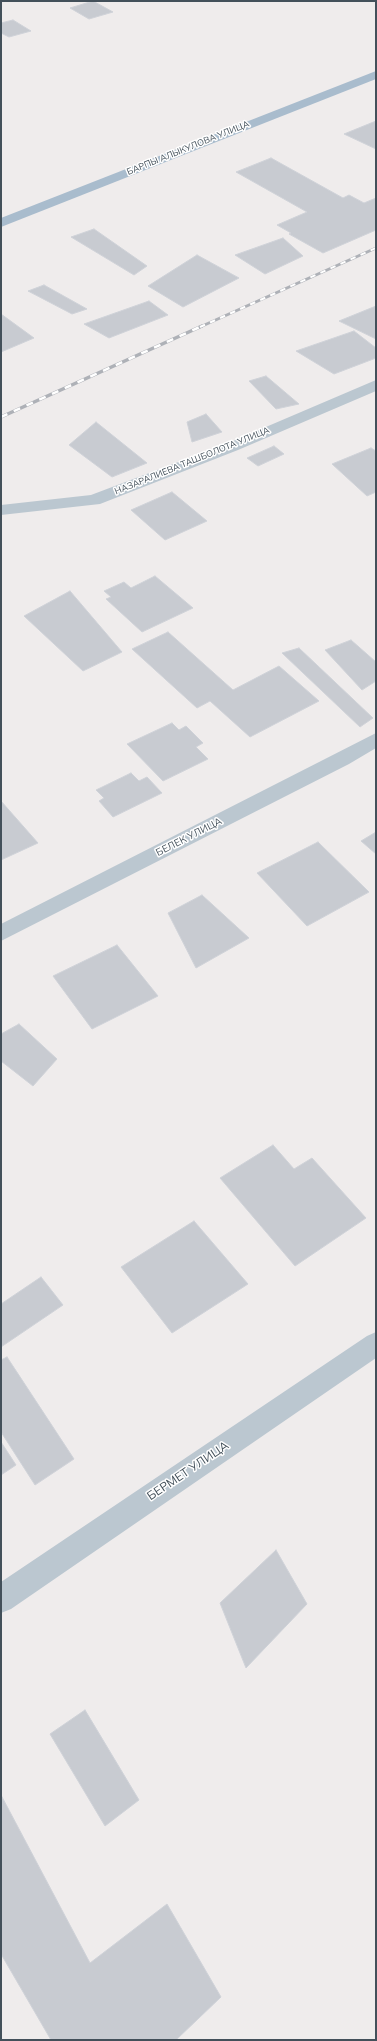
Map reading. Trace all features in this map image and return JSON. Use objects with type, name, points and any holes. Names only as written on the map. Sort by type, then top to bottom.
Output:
[{"type":"main road","name":"БАРПЫ АЛЫКУЛОВА УЛИЦА","points":[[1,222],[376,75]]},
{"type":"street","name":"НАЗАРАЛИЕВА ТАШБОЛОТА УЛИЦА","points":[[1,510],[94,500],[232,447],[376,385]]},
{"type":"street","name":"БЕЛЕК УЛИЦА","points":[[1,933],[342,759],[376,740]]},
{"type":"street","name":"БЕРМЕТ УЛИЦА","points":[[1,1599],[376,1344]]},
{"type":"building","points":[[93,1],[113,12],[89,19],[70,8]]},
{"type":"building","points":[[13,20],[31,31],[9,37],[1,33],[1,23]]},
{"type":"building","points":[[376,121],[376,149],[344,134]]},
{"type":"building","points":[[271,158],[343,198],[349,195],[364,203],[376,198],[376,230],[323,253],[289,234],[291,233],[277,225],[307,212],[236,172]]},
{"type":"building","points":[[94,229],[147,266],[134,275],[71,237]]},
{"type":"building","points":[[283,238],[303,256],[265,274],[235,255]]},
{"type":"building","points":[[197,255],[239,278],[183,307],[148,286]]},
{"type":"building","points":[[44,285],[87,309],[72,314],[28,291]]},
{"type":"building","points":[[149,301],[168,315],[109,338],[84,324]]},
{"type":"building","points":[[376,306],[376,339],[339,321]]},
{"type":"building","points":[[1,314],[34,338],[1,352]]},
{"type":"building","points":[[354,331],[376,348],[376,358],[334,374],[296,351]]},
{"type":"building","points":[[266,376],[299,404],[276,409],[249,381]]},
{"type":"building","points":[[206,414],[222,432],[192,442],[187,422]]},
{"type":"building","points":[[96,422],[147,463],[112,477],[69,445]]},
{"type":"building","points":[[274,446],[284,454],[258,466],[247,458]]},
{"type":"building","points":[[371,448],[376,451],[376,492],[367,496],[332,464]]},
{"type":"building","points":[[172,492],[207,521],[165,540],[131,510]]},
{"type":"building","points":[[155,576],[193,608],[142,632],[106,599],[111,597],[104,591],[124,582],[131,588]]},
{"type":"building","points":[[70,591],[122,652],[83,671],[24,616]]},
{"type":"building","points":[[168,632],[233,690],[279,666],[319,701],[250,737],[210,701],[197,708],[132,649]]},
{"type":"building","points":[[351,640],[376,662],[376,681],[362,690],[325,650]]},
{"type":"building","points":[[299,648],[373,718],[360,727],[282,653]]},
{"type":"building","points":[[172,723],[179,730],[186,726],[203,743],[196,747],[208,759],[163,781],[127,744]]},
{"type":"building","points":[[131,773],[139,781],[147,777],[162,793],[113,817],[99,801],[104,798],[96,790]]},
{"type":"building","points":[[1,801],[38,843],[1,860]]},
{"type":"building","points":[[376,832],[376,854],[361,841]]},
{"type":"building","points":[[318,842],[369,892],[307,926],[257,873]]},
{"type":"building","points":[[202,895],[249,938],[196,968],[168,913]]},
{"type":"building","points":[[117,945],[158,996],[92,1029],[53,976]]},
{"type":"building","points":[[19,1024],[57,1059],[33,1086],[1,1061],[1,1034]]},
{"type":"building","points":[[273,1145],[294,1169],[312,1158],[366,1218],[295,1266],[220,1178]]},
{"type":"building","points":[[194,1221],[248,1284],[172,1333],[121,1267]]},
{"type":"building","points":[[41,1277],[63,1305],[1,1347],[1,1304]]},
{"type":"building","points":[[7,1357],[74,1459],[35,1485],[1,1432],[1,1360]]},
{"type":"building","points":[[1,1442],[16,1465],[1,1475]]},
{"type":"building","points":[[276,1550],[307,1604],[246,1668],[220,1603]]},
{"type":"building","points":[[85,1710],[139,1800],[105,1826],[50,1734]]},
{"type":"building","points":[[1,1795],[90,1963],[167,1904],[221,1997],[176,2040],[51,2040],[1,1954]]},
{"type":"railway","points":[[200,327],[376,248]]},
{"type":"railway","points":[[1,417],[202,326]]}]
